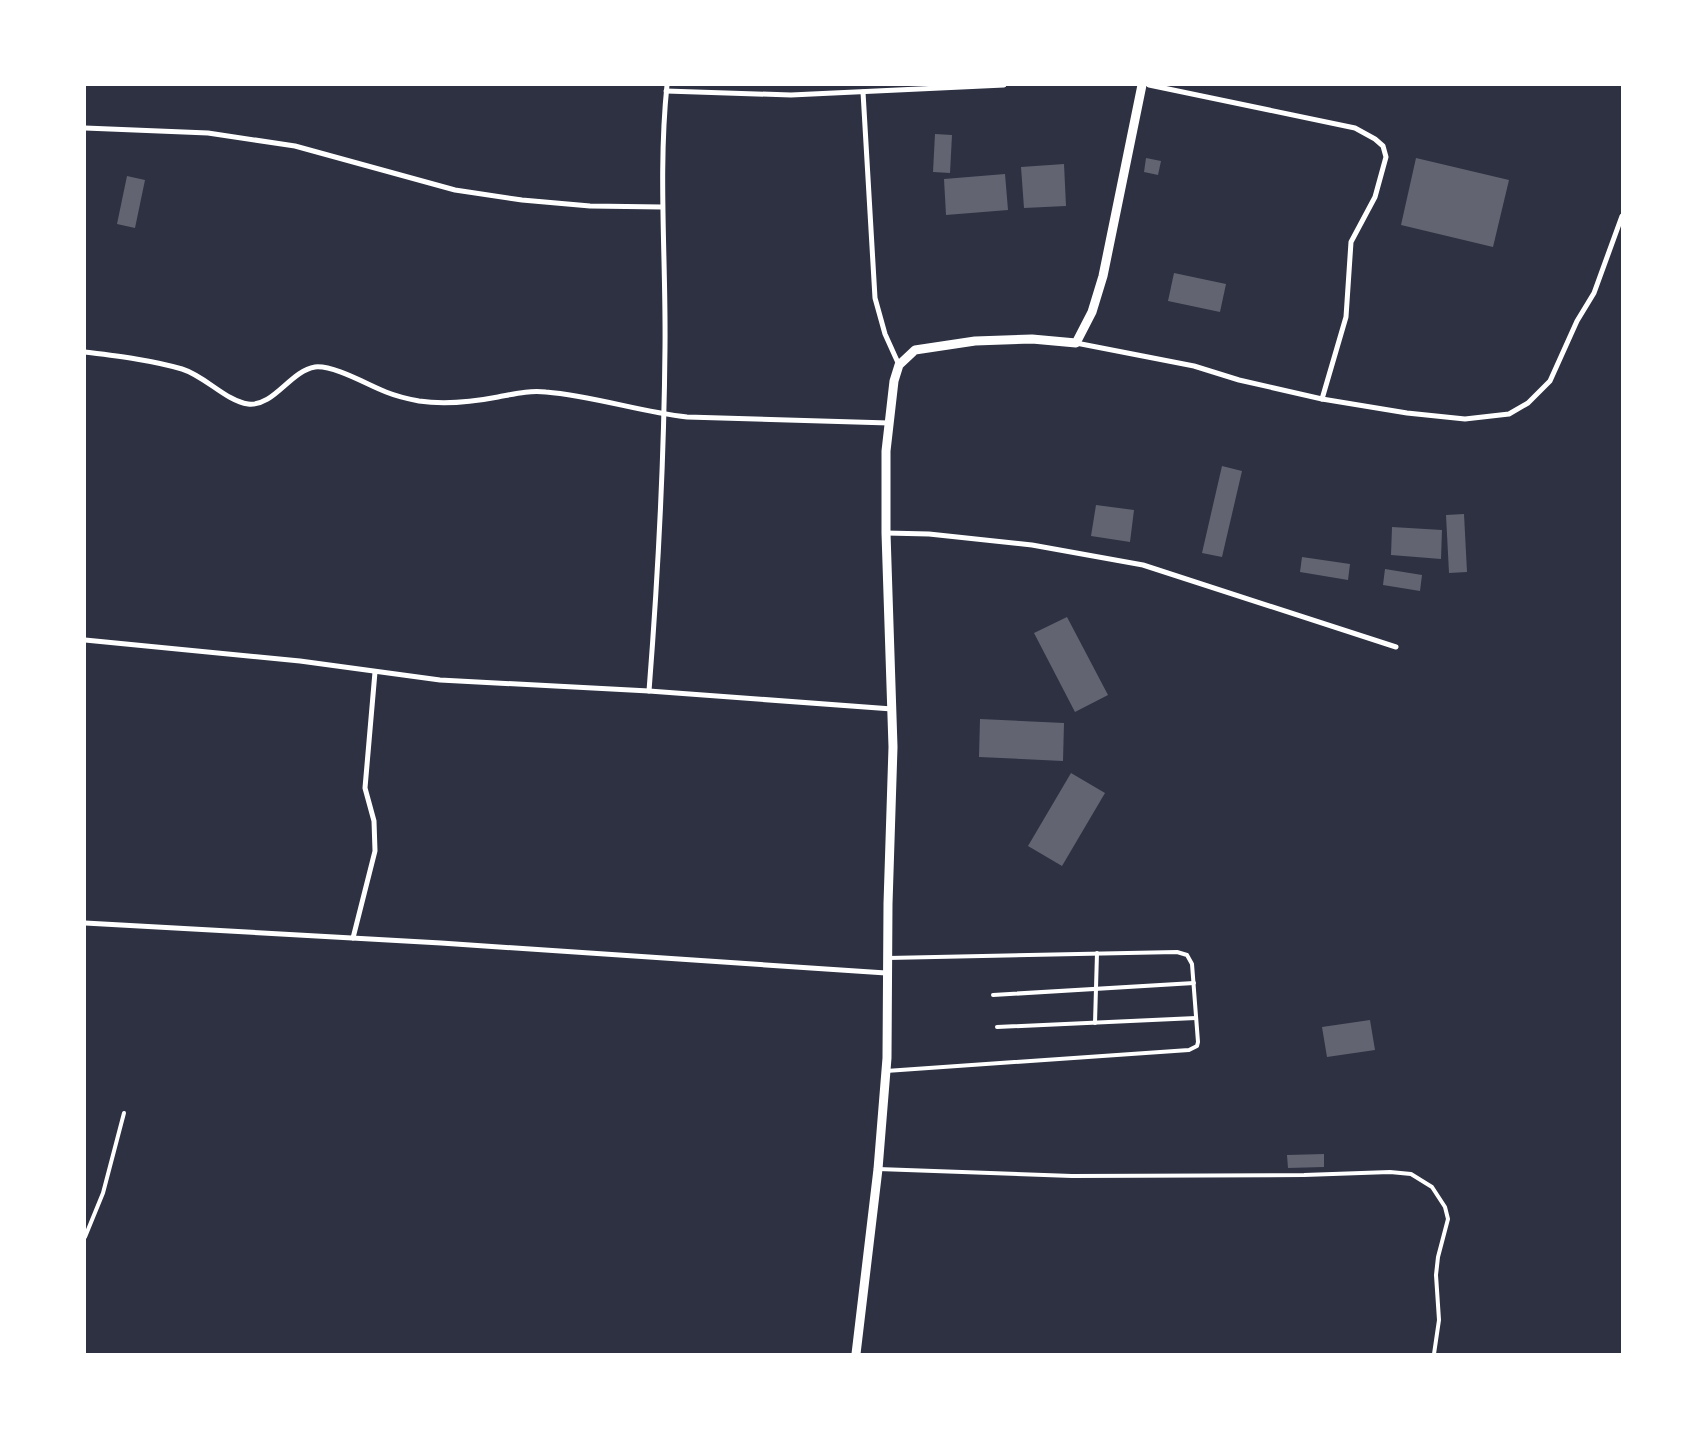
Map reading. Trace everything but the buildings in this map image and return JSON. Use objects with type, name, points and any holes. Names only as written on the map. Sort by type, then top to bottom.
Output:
[{"type":"street","points":[[649,691],[659,564],[664,414],[662,208],[666,88],[791,95],[1004,85]]},
{"type":"street","points":[[1076,343],[1092,312],[1103,276],[1142,85]]},
{"type":"street","points":[[1149,85],[1354,128],[1375,139],[1383,146],[1386,157],[1382,177],[1375,197],[1354,235],[1349,251],[1346,316],[1322,399]]},
{"type":"street","points":[[863,92],[875,298],[885,334],[899,364]]},
{"type":"street","points":[[85,128],[208,133],[295,146],[454,190],[522,200],[590,206],[662,208]]},
{"type":"street","points":[[856,1354],[878,1169],[886,1071],[886,958],[893,747],[886,533],[886,451],[894,381],[899,364],[915,350],[975,341],[1032,338],[1076,343],[1194,366],[1239,380],[1322,399],[1407,413],[1466,419],[1509,414],[1528,403],[1550,381],[1577,320],[1594,293],[1622,216]]},
{"type":"street","points":[[85,352],[182,369],[207,380],[233,399],[247,404],[260,404],[302,372],[316,367],[331,369],[389,393],[418,401],[441,403],[475,401],[518,392],[545,392],[619,403],[664,414],[890,423]]},
{"type":"street","points":[[886,533],[929,534],[1032,545],[1143,565],[1396,647]]},
{"type":"street","points":[[85,640],[300,661],[440,680],[649,691],[892,709]]},
{"type":"street","points":[[353,938],[375,851],[374,821],[365,788],[375,672]]},
{"type":"street","points":[[85,923],[353,938],[886,973]]},
{"type":"lane","points":[[886,958],[1177,952],[1187,955],[1192,964],[1198,1042],[1197,1046],[1189,1050],[886,1071]]},
{"type":"lane","points":[[1095,1023],[1097,953]]},
{"type":"lane","points":[[993,995],[1194,983]]},
{"type":"lane","points":[[997,1027],[1196,1018]]},
{"type":"lane","points":[[85,1237],[103,1192],[124,1113]]},
{"type":"lane","points":[[878,1169],[1072,1176],[1304,1175],[1390,1172],[1411,1174],[1432,1187],[1445,1207],[1448,1219],[1438,1257],[1436,1275],[1439,1320],[1434,1354]]}]
